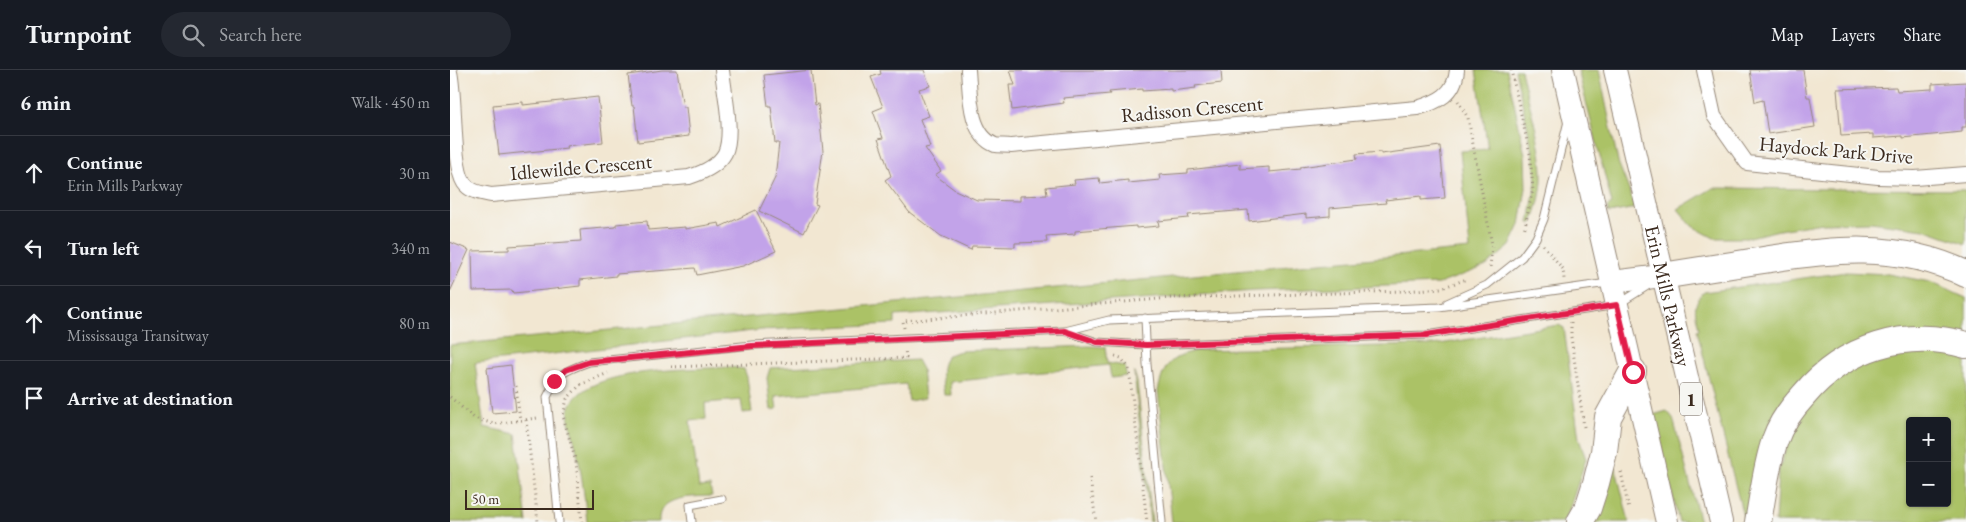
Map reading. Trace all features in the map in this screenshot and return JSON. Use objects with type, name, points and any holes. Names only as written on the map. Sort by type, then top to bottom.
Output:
[{"type":"highway","points":[[1662,276],[1804,253],[1840,250],[1897,252],[1928,259],[1966,274]]},
{"type":"highway","points":[[1758,522],[1769,464],[1776,439],[1789,411],[1814,382],[1839,363],[1865,349],[1892,342],[1933,339],[1966,345]]},
{"type":"highway","points":[[1580,522],[1588,508],[1596,483],[1604,452],[1608,417],[1633,372]]},
{"type":"main road","points":[[1563,70],[1667,522]]},
{"type":"main road","name":"Erin Mills Parkway","points":[[1615,70],[1721,522]]},
{"type":"main road","points":[[1612,282],[1662,276]]},
{"type":"street","name":"Idlewilde Crescent","points":[[450,72],[458,167],[464,183],[476,192],[491,196],[689,177],[704,172],[718,162],[725,153],[728,140],[722,70]]},
{"type":"street","name":"Radisson Crescent","points":[[968,70],[973,109],[978,129],[985,139],[996,145],[1011,146],[1417,108],[1436,102],[1452,88]]},
{"type":"street","points":[[1452,88],[1457,70]]},
{"type":"street","name":"Haydock Park Drive","points":[[1704,70],[1714,116],[1747,163],[1878,178],[1915,178],[1966,174]]},
{"type":"lane","points":[[1439,307],[1487,285],[1522,257],[1536,238],[1544,218],[1571,106]]},
{"type":"lane","points":[[1065,331],[1097,342],[1146,345],[1426,335],[1617,305],[1662,276]]},
{"type":"lane","points":[[559,522],[547,397],[554,381],[566,370],[589,362],[752,346],[1065,331],[1109,320],[1439,307],[1612,282]]},
{"type":"lane","points":[[1145,318],[1162,522]]},
{"type":"lane","points":[[692,522],[690,505],[722,499]]},
{"type":"path","points":[[1511,70],[1530,154],[1533,189],[1525,230],[1521,236]]},
{"type":"path","points":[[1452,88],[1468,118],[1492,245],[1490,268]]},
{"type":"path","points":[[1541,242],[1563,271]]},
{"type":"path","points":[[1484,272],[1496,264]]},
{"type":"path","points":[[903,321],[1171,298],[1405,291],[1441,288],[1470,278]]},
{"type":"path","points":[[1571,326],[1571,338],[1585,435]]},
{"type":"path","points":[[1112,356],[1121,358],[1129,368],[1147,522]]},
{"type":"path","points":[[662,367],[906,358]]},
{"type":"path","points":[[582,522],[576,462],[563,416],[567,399],[580,384],[607,373],[616,372]]},
{"type":"path","points":[[516,386],[520,420]]},
{"type":"path","points":[[450,397],[474,418],[494,424],[563,416]]},
{"type":"path","points":[[526,420],[538,522]]},
{"type":"path","points":[[1619,463],[1629,510]]},
{"type":"path","points":[[1090,478],[1096,522]]},
{"type":"green space","points":[[1476,70],[1507,70],[1525,155],[1526,188],[1520,225],[1510,246],[1486,266],[1439,284],[1255,291],[895,316],[895,324],[761,330],[475,363],[484,427],[516,434],[527,522],[450,522],[450,345],[1470,249],[1460,151],[1488,149]]},
{"type":"green space","points":[[1515,70],[1521,70],[1535,126],[1542,167],[1541,187],[1532,223],[1529,223],[1536,181],[1534,157]]},
{"type":"green space","points":[[1578,70],[1599,70],[1618,162],[1636,208],[1609,213],[1607,207],[1612,204]]},
{"type":"green space","points":[[1713,188],[1966,190],[1966,244],[1924,229],[1871,222],[1822,223],[1746,238],[1714,238],[1692,226],[1678,209]]},
{"type":"green space","points":[[1846,272],[1888,274],[1930,282],[1966,298],[1966,336],[1806,377],[1749,519],[1744,520],[1697,330],[1699,329],[1695,309],[1697,301],[1704,292]]},
{"type":"green space","points":[[1559,325],[1564,328],[1579,439],[1586,459],[1567,516],[1563,522],[1172,522],[1158,391],[1166,368],[1181,355],[1198,350],[1433,345]]},
{"type":"green space","points":[[1105,347],[1107,363],[1125,366],[1126,376],[1111,378],[1109,365],[950,382],[951,395],[944,395],[943,363],[953,353],[961,351]]},
{"type":"green space","points":[[1928,350],[1966,358],[1966,522],[1775,522],[1778,473],[1789,438],[1805,409],[1845,372],[1887,353]]},
{"type":"green space","points":[[917,360],[922,369],[925,398],[909,401],[906,384],[775,396],[777,409],[771,410],[767,378],[770,368]]},
{"type":"green space","points":[[730,367],[744,369],[752,412],[743,413],[741,400],[705,403],[706,419],[690,421],[699,487],[710,486],[712,496],[678,499],[670,502],[660,513],[659,522],[587,522],[580,468],[568,416],[569,410],[577,396],[593,385],[639,373]]},
{"type":"green space","points":[[1134,372],[1137,382],[1152,522],[1150,522]]},
{"type":"green space","points":[[1667,411],[1673,418],[1700,522],[1679,522],[1653,415]]},
{"type":"green space","points":[[1613,464],[1615,465],[1629,522],[1592,522]]},
{"type":"building","points":[[662,70],[677,70],[683,107],[686,107],[689,136],[638,142],[628,75]]},
{"type":"building","points":[[811,70],[815,105],[818,104],[823,151],[815,204],[818,205],[804,233],[759,211],[775,178],[779,143],[775,143],[771,106],[768,106],[764,75]]},
{"type":"building","points":[[880,70],[924,70],[930,86],[919,89],[929,116],[920,119],[930,147],[925,148],[941,171],[935,175],[955,190],[977,200],[1020,201],[1020,196],[1047,195],[1046,187],[1075,184],[1074,180],[1099,178],[1100,183],[1128,180],[1128,183],[1160,180],[1159,175],[1188,173],[1188,170],[1240,164],[1240,169],[1269,167],[1269,172],[1301,169],[1301,167],[1357,159],[1356,154],[1381,152],[1381,154],[1440,146],[1445,198],[1421,200],[1421,196],[1385,200],[1386,203],[1330,208],[1330,216],[1306,218],[1306,214],[1249,221],[1248,210],[1188,215],[1189,218],[1158,221],[1159,226],[1075,231],[1075,234],[1046,236],[1047,242],[1015,243],[1015,247],[972,246],[971,250],[941,236],[909,212],[885,180],[891,176],[878,139],[883,138],[873,111],[883,107],[871,77],[881,74]]},
{"type":"building","points":[[1010,70],[1221,70],[1222,83],[1171,91],[1171,89],[1142,91],[1142,89],[1109,92],[1110,94],[1063,98],[1064,103],[1012,110],[1009,85],[1015,85]]},
{"type":"building","points":[[1750,70],[1803,70],[1807,97],[1810,97],[1815,127],[1768,134],[1763,100],[1755,102]]},
{"type":"building","points":[[1966,82],[1966,127],[1962,127],[1962,132],[1903,138],[1903,136],[1873,138],[1873,134],[1841,136],[1837,89],[1896,87],[1897,91],[1932,89],[1932,84]]},
{"type":"building","points":[[598,97],[603,142],[499,155],[493,105],[523,102],[523,105]]},
{"type":"building","points":[[756,210],[776,251],[743,266],[697,275],[695,268],[616,274],[616,276],[580,280],[580,286],[513,293],[512,290],[473,291],[472,251],[509,250],[509,246],[581,241],[580,230],[616,227],[616,224],[647,221],[648,230],[685,227],[685,229],[719,223],[720,227]]},
{"type":"building","points":[[450,242],[469,250],[450,292]]},
{"type":"building","points":[[511,365],[516,411],[492,413],[487,368]]},
{"type":"route","points":[[554,381],[566,370],[589,362],[752,346],[1065,331],[1097,342],[1146,345],[1426,335],[1617,305],[1633,372]]}]
